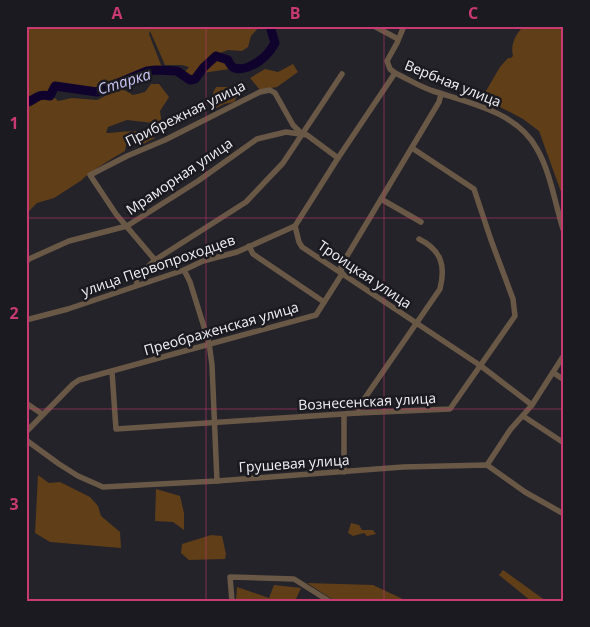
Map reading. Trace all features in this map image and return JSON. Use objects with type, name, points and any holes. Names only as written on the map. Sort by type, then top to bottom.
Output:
[{"type":"street","points":[[374,26],[398,40],[404,26]]},
{"type":"street","name":"Вербная улица","points":[[398,40],[387,61],[390,69],[395,74],[431,91],[476,104],[504,117],[527,134],[538,150],[544,164],[564,232]]},
{"type":"street","points":[[137,285],[136,278],[155,260],[246,202],[283,163],[342,74]]},
{"type":"street","points":[[295,226],[395,74]]},
{"type":"street","name":"Прибрежная улица","points":[[127,226],[116,214],[90,175],[260,92],[270,90],[275,92],[293,125],[302,134]]},
{"type":"street","name":"Преображенская улица","points":[[26,432],[42,414],[79,380],[316,315],[342,274],[341,266],[439,102],[441,94]]},
{"type":"street","name":"Мраморная улица","points":[[28,260],[69,241],[127,226],[198,181],[257,139],[286,132],[302,134]]},
{"type":"street","points":[[302,134],[307,135],[338,158]]},
{"type":"street","name":"Вознесенская улица","points":[[112,372],[116,429],[358,413],[450,409],[515,316],[513,299],[474,189],[412,148]]},
{"type":"street","points":[[381,199],[421,222]]},
{"type":"street","points":[[127,226],[155,260]]},
{"type":"street","name":"Троицкая улица","points":[[295,226],[298,242],[302,247],[481,366],[532,405]]},
{"type":"street","name":"улица Первопроходцев","points":[[26,320],[68,309],[184,270],[203,261],[237,252],[295,226]]},
{"type":"street","points":[[358,413],[360,405],[440,289],[443,277],[441,260],[430,245],[419,239]]},
{"type":"street","points":[[249,246],[253,254],[324,302]]},
{"type":"street","points":[[184,270],[190,282],[209,343],[217,481]]},
{"type":"street","points":[[564,355],[532,405],[510,430],[487,465],[526,492],[564,514]]},
{"type":"street","points":[[554,373],[564,380]]},
{"type":"street","points":[[26,402],[42,414]]},
{"type":"street","points":[[344,414],[344,472]]},
{"type":"street","points":[[523,416],[564,444]]},
{"type":"street","name":"Грушевая улица","points":[[26,440],[78,476],[102,487],[217,481],[403,467],[487,465]]},
{"type":"street","points":[[232,601],[230,577],[294,579],[329,601]]},
{"type":"shaded area","points":[[26,26],[259,27],[251,36],[248,47],[242,51],[228,50],[215,55],[201,67],[198,76],[191,79],[183,74],[189,67],[165,65],[150,31],[149,34],[163,70],[148,69],[133,75],[132,78],[97,92],[55,86],[50,96],[40,96],[26,103]]},
{"type":"shaded area","points":[[524,26],[564,26],[564,200],[539,131],[523,119],[485,99],[483,96],[500,67],[508,58],[513,56],[514,40]]},
{"type":"shaded area","points":[[216,56],[228,61],[230,69],[202,73],[204,67]]},
{"type":"shaded area","points":[[293,64],[298,72],[277,87],[260,90],[250,78],[265,69],[278,72]]},
{"type":"shaded area","points":[[151,84],[159,84],[169,97],[160,111],[162,124],[127,120],[108,127],[106,133],[131,131],[144,133],[155,138],[139,146],[133,140],[127,140],[125,151],[54,198],[37,203],[26,214],[26,138],[28,135],[26,106],[32,104],[34,100],[55,98],[58,101],[72,98],[97,100],[121,88],[133,95],[145,92]]},
{"type":"shaded area","points":[[216,87],[241,89],[234,102],[224,104],[213,110],[213,93]]},
{"type":"shaded area","points":[[38,475],[49,483],[60,482],[90,497],[98,506],[101,516],[120,532],[121,548],[50,542],[35,533]]},
{"type":"shaded area","points":[[156,489],[180,496],[184,513],[184,530],[173,522],[155,521]]},
{"type":"shaded area","points":[[351,523],[359,525],[362,530],[373,530],[376,534],[367,536],[364,533],[353,536],[348,533]]},
{"type":"shaded area","points":[[211,535],[222,536],[226,554],[225,559],[189,560],[181,553],[182,544]]},
{"type":"shaded area","points":[[503,570],[546,601],[531,601],[499,575]]},
{"type":"shaded area","points":[[307,583],[373,585],[407,601],[335,601]]},
{"type":"shaded area","points":[[274,585],[301,588],[295,601],[236,601],[237,587],[269,598]]},
{"type":"waterway","name":"Старка","points":[[26,103],[40,96],[50,96],[55,86],[97,92],[147,71],[177,71],[190,80],[195,79],[216,56],[228,60],[231,66],[241,69],[253,65],[270,51],[275,43],[270,26]]}]
